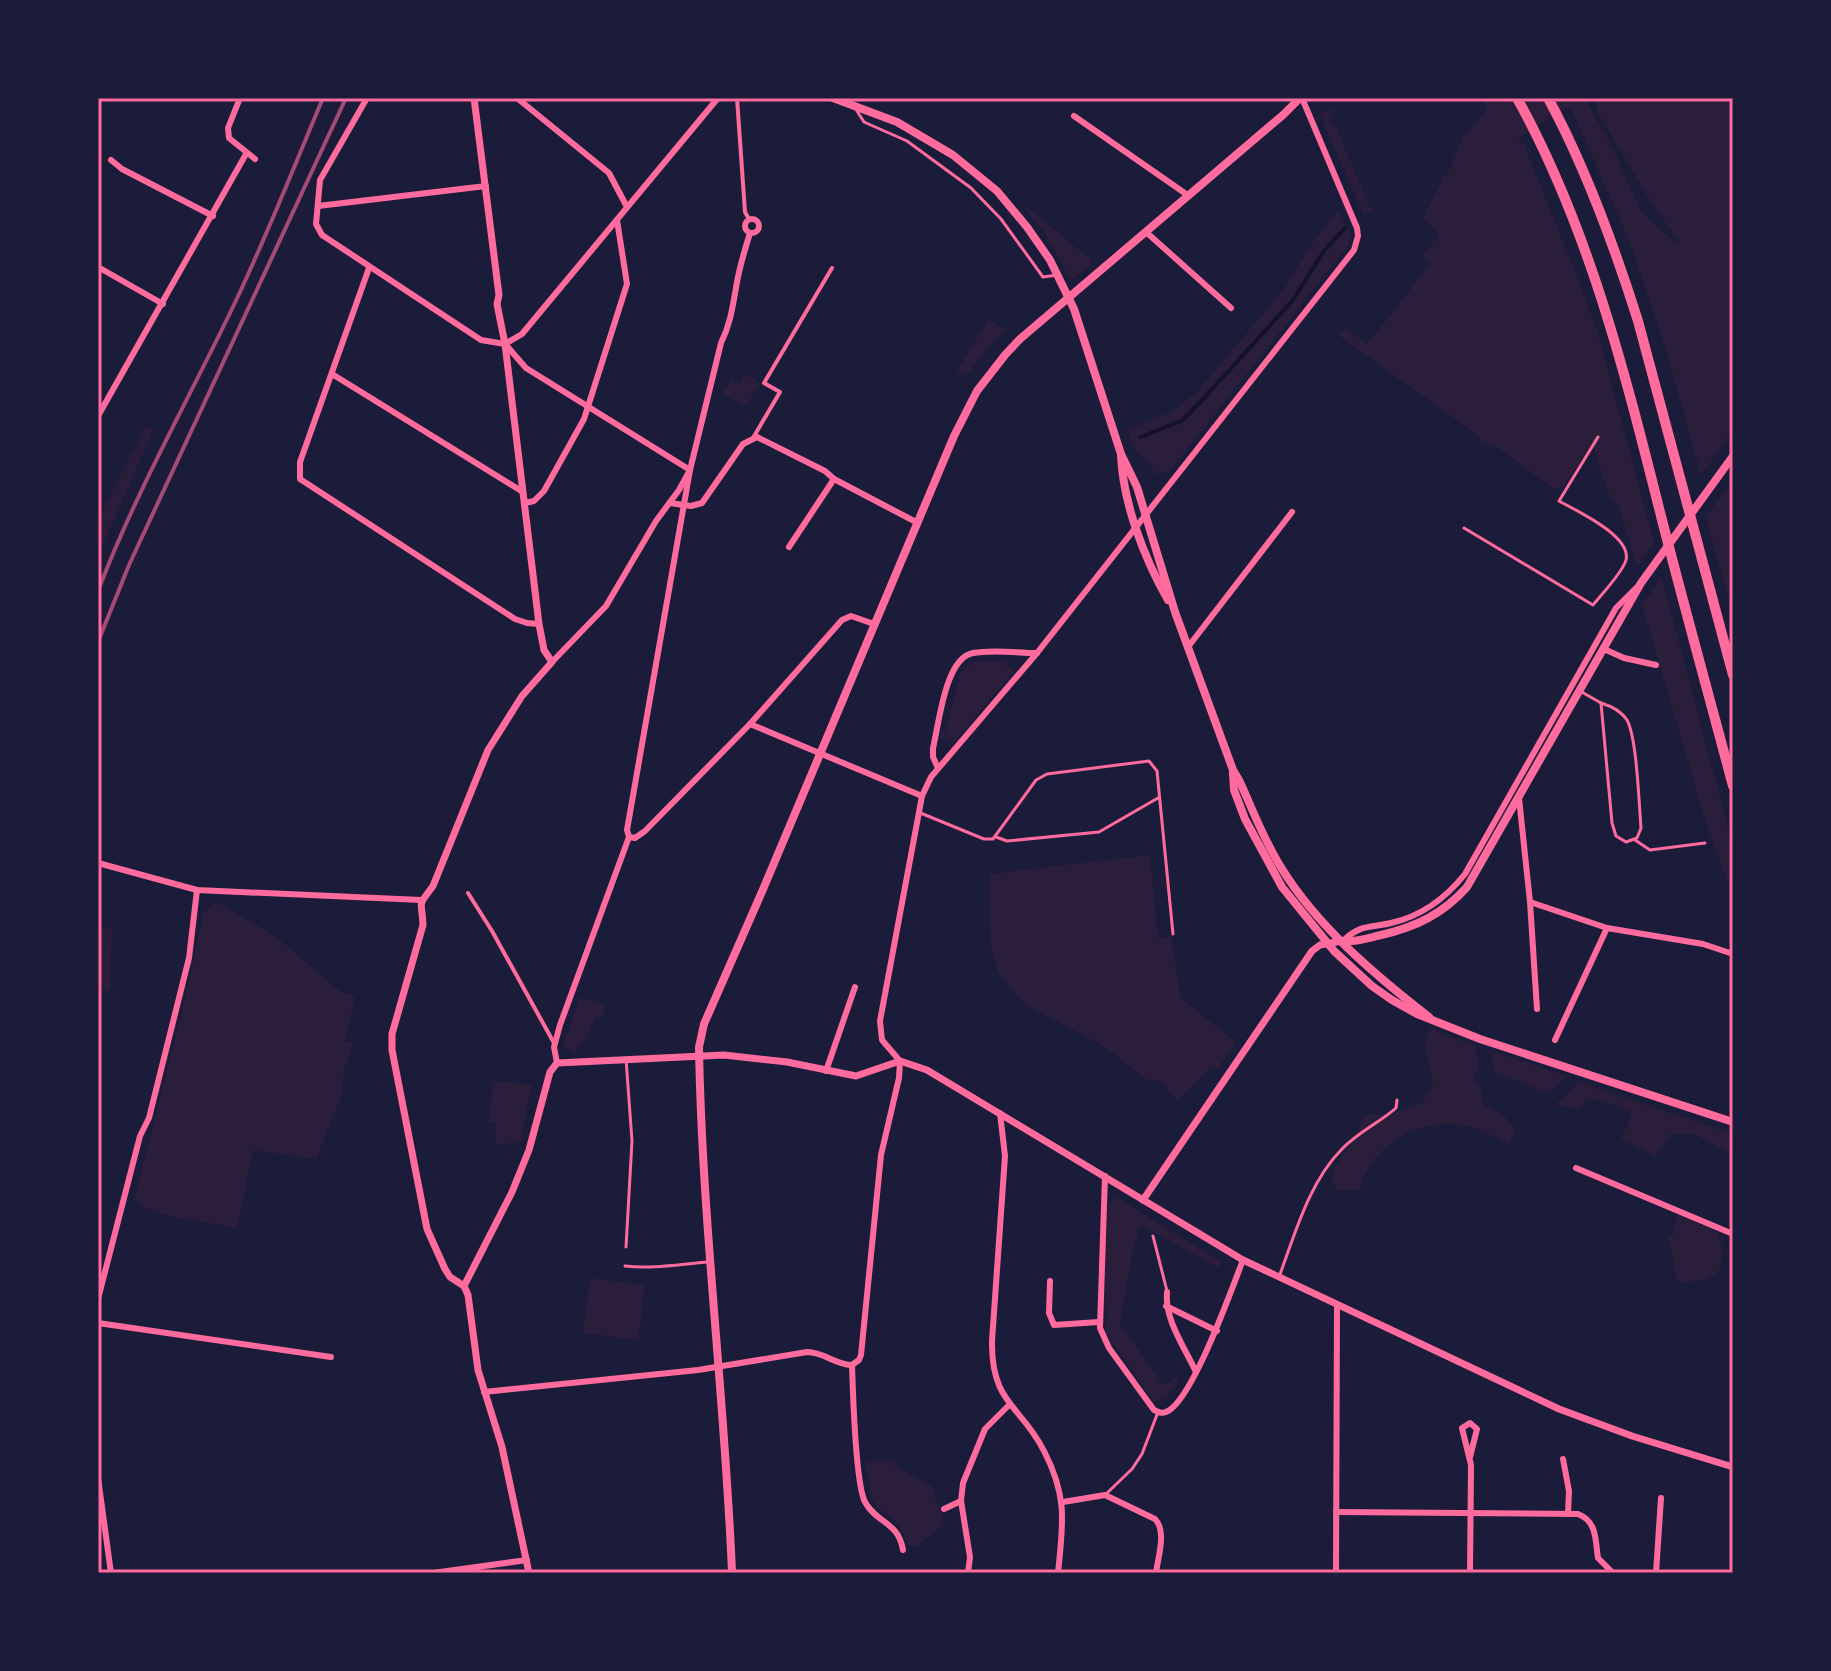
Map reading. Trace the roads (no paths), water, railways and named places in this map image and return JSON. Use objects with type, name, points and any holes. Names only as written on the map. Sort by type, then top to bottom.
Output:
[{"type":"highway","points":[[1517,98],[1579,236],[1612,328],[1733,786]]},
{"type":"highway","points":[[1548,98],[1599,211],[1638,321],[1733,675]]},
{"type":"main road","points":[[833,98],[912,129],[953,155],[980,176],[1027,227],[1058,275],[1074,309],[1113,432],[1145,513],[1175,612],[1233,770],[1283,871],[1343,941],[1429,1017]]},
{"type":"main road","points":[[732,1573],[709,1262],[699,1056],[699,1040],[704,1024],[916,522],[967,409],[1012,347],[1301,98]]},
{"type":"main road","points":[[1121,454],[1123,482],[1136,525],[1159,584],[1175,612]]},
{"type":"main road","points":[[1343,941],[1356,942],[1405,930],[1430,919],[1447,907],[1472,880],[1641,583],[1733,455]]},
{"type":"main road","points":[[1233,770],[1236,794],[1282,887],[1326,943],[1372,986],[1407,1009],[1480,1039],[1733,1122]]},
{"type":"street","points":[[240,98],[228,131],[231,141],[255,159]]},
{"type":"street","points":[[367,98],[322,176],[318,230],[326,240],[481,340],[505,344],[526,368],[690,470]]},
{"type":"street","points":[[474,98],[499,295],[497,304],[505,344],[539,624],[544,650],[552,662]]},
{"type":"street","points":[[517,98],[609,173],[627,207]]},
{"type":"street","points":[[505,344],[522,334],[718,98]]},
{"type":"street","points":[[737,98],[745,212],[749,219]]},
{"type":"street","points":[[1301,98],[1353,217],[1358,231],[1356,245],[1037,653],[938,768],[922,796],[918,812],[880,1021],[882,1040],[900,1061],[927,1070],[1243,1260],[1559,1409],[1632,1436],[1733,1467]]},
{"type":"street","points":[[1074,116],[1189,196]]},
{"type":"street","points":[[98,416],[246,154]]},
{"type":"street","points":[[111,160],[122,169],[213,216]]},
{"type":"street","points":[[318,206],[486,186]]},
{"type":"street","points":[[525,503],[534,501],[544,491],[584,419],[627,284],[617,219]]},
{"type":"street","points":[[749,219],[745,226],[750,233]]},
{"type":"street","points":[[749,219],[755,219],[759,225],[757,231],[750,233]]},
{"type":"street","points":[[1146,232],[1231,308]]},
{"type":"street","points":[[464,1286],[512,1192],[529,1150],[555,1064],[555,1044],[629,837],[627,830],[690,470],[721,343],[735,303],[750,233]]},
{"type":"street","points":[[98,267],[163,304]]},
{"type":"street","points":[[369,268],[300,462],[300,479],[515,619],[539,624]]},
{"type":"street","points":[[670,503],[699,505],[705,501],[743,444],[753,438],[780,392],[764,383],[832,268]]},
{"type":"street","points":[[332,374],[523,492]]},
{"type":"street","points":[[753,438],[825,471],[834,479],[916,522]]},
{"type":"street","points":[[1733,455],[1733,470]]},
{"type":"street","points":[[529,1573],[502,1447],[478,1370],[470,1302],[464,1286],[450,1277],[445,1269],[427,1229],[392,1050],[392,1034],[423,925],[419,908],[421,900],[433,886],[488,750],[522,696],[606,606],[690,470]]},
{"type":"street","points":[[789,547],[834,479]]},
{"type":"street","points":[[1188,647],[1292,512]]},
{"type":"street","points":[[1143,1200],[1315,947],[1343,941],[1357,928],[1393,923],[1417,915],[1456,886],[1616,608],[1641,583]]},
{"type":"street","points":[[629,837],[641,835],[750,724],[842,620],[851,616],[874,624]]},
{"type":"street","points":[[1604,649],[1624,658],[1656,665]]},
{"type":"street","points":[[938,768],[933,748],[954,666],[973,653],[1037,653]]},
{"type":"street","points":[[750,724],[922,796]]},
{"type":"street","points":[[1519,798],[1537,1009]]},
{"type":"street","points":[[98,863],[197,890],[387,896],[421,900]]},
{"type":"street","points":[[98,1299],[140,1136],[149,1118],[179,1003],[192,941],[197,890]]},
{"type":"street","points":[[468,893],[555,1044]]},
{"type":"street","points":[[1530,902],[1607,928],[1703,944],[1733,954]]},
{"type":"street","points":[[1555,1040],[1607,928]]},
{"type":"street","points":[[826,1071],[855,987]]},
{"type":"street","points":[[555,1064],[745,1056],[864,1075],[900,1061]]},
{"type":"street","points":[[484,1392],[718,1367],[807,1352],[825,1354],[845,1365],[859,1360],[881,1155],[900,1061]]},
{"type":"street","points":[[1000,1113],[1005,1156],[992,1356],[997,1382],[1009,1405],[1030,1428],[1046,1453],[1063,1502],[1058,1573]]},
{"type":"street","points":[[1576,1168],[1733,1234]]},
{"type":"street","points":[[1105,1176],[1099,1322],[1109,1348],[1151,1407],[1158,1412],[1167,1411],[1196,1372],[1217,1331],[1243,1260]]},
{"type":"street","points":[[1050,1281],[1049,1313],[1054,1325],[1099,1322]]},
{"type":"street","points":[[1167,1292],[1166,1306],[1196,1372]]},
{"type":"street","points":[[1336,1573],[1337,1304]]},
{"type":"street","points":[[1166,1306],[1217,1331]]},
{"type":"street","points":[[98,1323],[331,1357]]},
{"type":"street","points":[[852,1365],[861,1491],[871,1511],[898,1533],[903,1550]]},
{"type":"street","points":[[968,1573],[970,1557],[961,1501],[963,1483],[985,1429],[1009,1405]]},
{"type":"street","points":[[1470,1457],[1477,1429],[1470,1423],[1462,1428],[1470,1457],[1470,1573]]},
{"type":"street","points":[[1563,1459],[1569,1491],[1568,1514]]},
{"type":"street","points":[[98,1478],[111,1573]]},
{"type":"street","points":[[1063,1502],[1105,1495],[1160,1523],[1156,1573]]},
{"type":"street","points":[[1656,1573],[1661,1498]]},
{"type":"street","points":[[944,1509],[961,1501]]},
{"type":"street","points":[[1336,1512],[1578,1514],[1584,1516],[1594,1530],[1598,1558],[1613,1573]]},
{"type":"street","points":[[433,1573],[527,1560]]},
{"type":"street","points":[[1595,1573],[1603,1565]]},
{"type":"lane","points":[[854,104],[864,122],[907,141],[967,184],[1001,219],[1043,277],[1058,275]]},
{"type":"lane","points":[[1464,528],[1593,605],[1625,562],[1625,552],[1610,531],[1559,501],[1598,437]]},
{"type":"lane","points":[[1580,691],[1621,713],[1630,731],[1641,824],[1635,840]]},
{"type":"lane","points":[[1601,703],[1613,828],[1621,841],[1635,840],[1650,850],[1705,843]]},
{"type":"lane","points":[[996,837],[1036,780],[1047,774],[1149,761],[1157,771],[1173,934]]},
{"type":"lane","points":[[918,812],[984,839],[996,837],[1007,841],[1099,832],[1159,798]]},
{"type":"lane","points":[[626,1059],[632,1141],[626,1247]]},
{"type":"lane","points":[[1279,1277],[1316,1185],[1328,1166],[1341,1149],[1396,1108],[1397,1100]]},
{"type":"lane","points":[[1153,1236],[1167,1292]]},
{"type":"lane","points":[[625,1266],[655,1269],[709,1262]]},
{"type":"lane","points":[[1105,1495],[1132,1469],[1142,1454],[1158,1412]]},
{"type":"waterway","points":[[1141,437],[1183,420],[1293,300],[1324,251],[1345,228]]},
{"type":"railway","points":[[98,591],[144,484],[243,285],[323,98]]},
{"type":"railway","points":[[98,642],[129,565],[346,98]]}]
